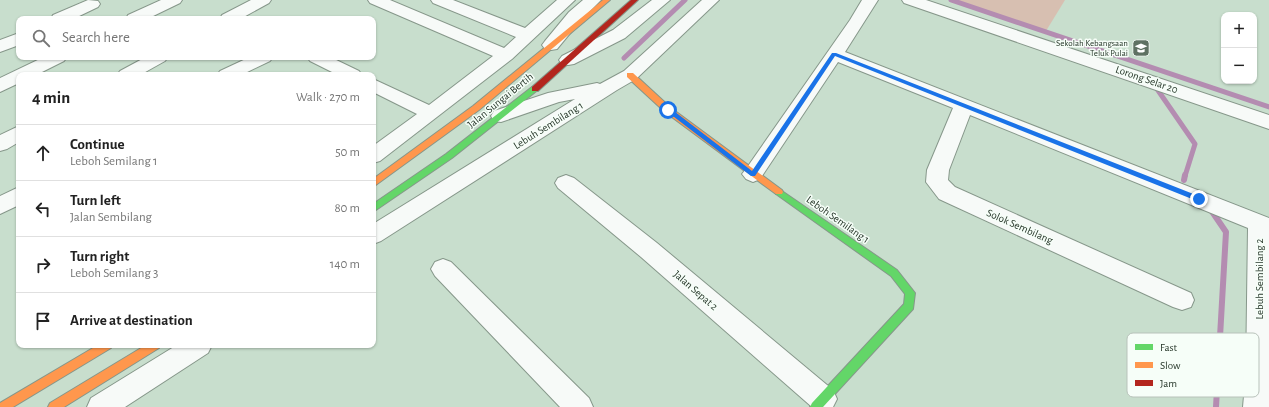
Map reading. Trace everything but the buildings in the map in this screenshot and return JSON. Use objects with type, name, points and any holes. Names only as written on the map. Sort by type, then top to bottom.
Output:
[{"type":"main road","name":"Jalan Sungai Bertih","points":[[376,182],[476,108],[607,0]]},
{"type":"main road","name":"Jalan Sungai Bertih","points":[[376,207],[406,188],[501,116],[568,60],[634,0]]},
{"type":"main road","name":"Leboh Semilang 1","points":[[630,75],[668,110],[753,174],[894,273],[910,293],[909,306],[820,403]]},
{"type":"main road","points":[[3,407],[102,348]]},
{"type":"main road","points":[[54,407],[150,348]]},
{"type":"street","points":[[140,16],[174,0]]},
{"type":"street","points":[[234,16],[263,0]]},
{"type":"street","points":[[376,0],[506,55]]},
{"type":"street","points":[[439,0],[528,35]]},
{"type":"street","points":[[376,149],[381,138],[431,114],[506,55],[567,0]]},
{"type":"street","points":[[546,51],[575,16],[593,0]]},
{"type":"street","points":[[568,60],[619,34],[662,0]]},
{"type":"street","name":"Lebuh Sembilang 1","points":[[376,233],[610,86],[630,75],[711,0]]},
{"type":"street","points":[[753,174],[870,0]]},
{"type":"street","name":"Lorong Selar 20","points":[[910,0],[1269,122]]},
{"type":"street","points":[[66,16],[92,4]]},
{"type":"street","points":[[0,47],[16,39]]},
{"type":"street","points":[[834,54],[1264,225]]},
{"type":"street","points":[[28,72],[52,60]]},
{"type":"street","points":[[132,72],[154,60]]},
{"type":"street","points":[[232,72],[258,60]]},
{"type":"street","points":[[322,60],[346,72]]},
{"type":"street","points":[[0,86],[16,78]]},
{"type":"street","points":[[376,86],[431,114]]},
{"type":"street","points":[[501,116],[555,97],[610,86]]},
{"type":"street","name":"Solok Sembilang","points":[[964,105],[938,170],[937,182],[947,193],[1182,300]]},
{"type":"street","points":[[0,144],[16,135]]},
{"type":"street","name":"Jalan Sepat 2","points":[[566,183],[649,250],[820,403]]},
{"type":"street","points":[[0,206],[16,197]]},
{"type":"street","name":"Lebuh Sembilang 2","points":[[1257,407],[1264,376],[1264,225]]},
{"type":"street","points":[[443,269],[579,407]]},
{"type":"street","points":[[101,407],[194,348]]},
{"type":"shaded area","points":[[953,0],[1065,0],[1046,31]]},
{"type":"waterway","points":[[624,58],[685,0]]},
{"type":"waterway","points":[[951,0],[1269,107]]},
{"type":"waterway","points":[[1155,86],[1195,144],[1185,176]]},
{"type":"waterway","points":[[1184,180],[1185,175]]},
{"type":"waterway","points":[[1211,210],[1226,232],[1220,333]]},
{"type":"waterway","points":[[1216,407],[1217,397]]},
{"type":"traffic: fast","points":[[376,207],[449,156],[535,89]]},
{"type":"traffic: fast","points":[[779,192],[894,273],[910,293],[909,306],[816,407]]},
{"type":"traffic: slow","points":[[376,182],[476,108],[607,0]]},
{"type":"traffic: slow","points":[[630,75],[668,110],[779,192]]},
{"type":"traffic: slow","points":[[3,407],[102,348]]},
{"type":"traffic: slow","points":[[54,407],[150,348]]},
{"type":"traffic: jam","points":[[535,89],[635,0]]},
{"type":"place","name":"Sekolah Kebangsaan Teluk Pulai","points":[[1141,48]]},
{"type":"route","points":[[668,110],[753,174],[834,54],[1199,199]]}]
